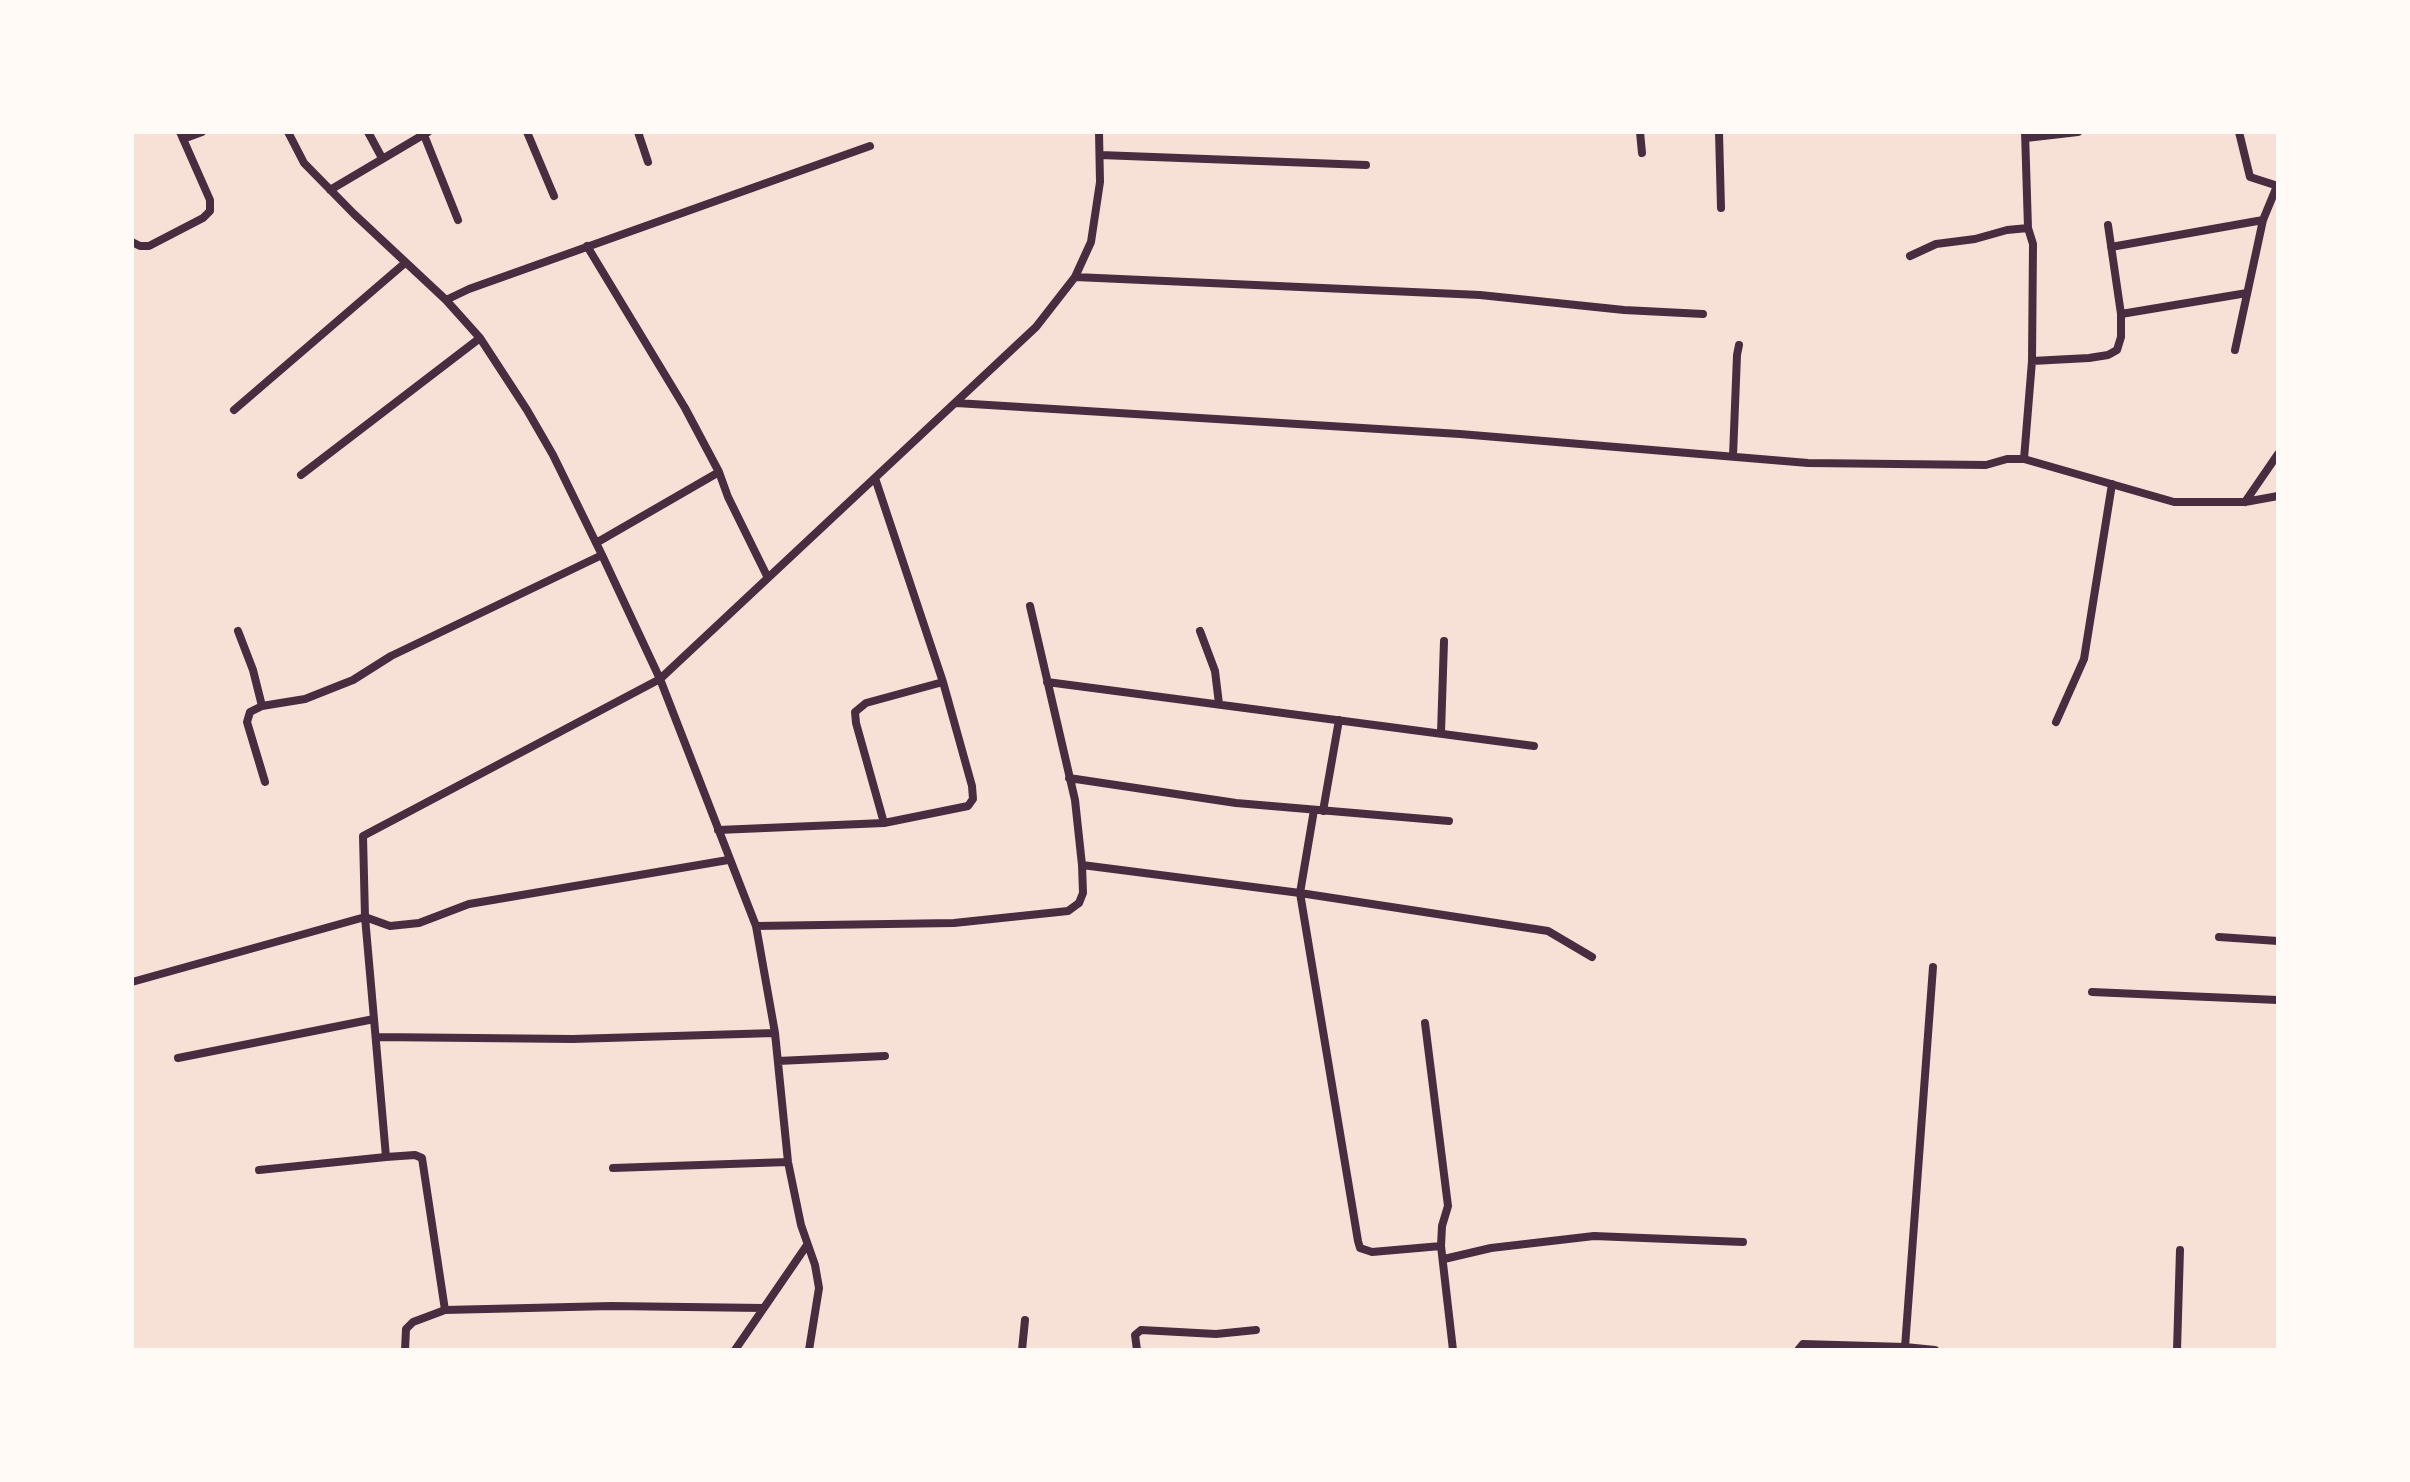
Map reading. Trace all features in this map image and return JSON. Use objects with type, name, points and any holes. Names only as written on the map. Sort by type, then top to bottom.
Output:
[{"type":"street","points":[[132,242],[149,246],[203,218],[210,211],[210,200],[182,136],[202,132]]},
{"type":"street","points":[[288,132],[304,163],[446,300],[480,338],[527,410],[602,555],[660,679],[756,926],[775,1033],[788,1162],[819,1288],[809,1350]]},
{"type":"street","points":[[368,132],[382,158]]},
{"type":"street","points":[[527,132],[554,196]]},
{"type":"street","points":[[638,132],[648,162]]},
{"type":"street","points":[[386,1157],[365,917],[363,836],[660,679],[1036,327],[1075,277],[1091,242],[1097,215],[1099,132]]},
{"type":"street","points":[[1640,132],[1642,153]]},
{"type":"street","points":[[1719,132],[1721,208]]},
{"type":"street","points":[[2024,459],[2032,361],[2033,244],[2028,228],[2026,135],[2078,132]]},
{"type":"street","points":[[2235,350],[2263,220],[2278,186],[2250,177],[2239,132]]},
{"type":"street","points":[[330,190],[426,133],[458,220]]},
{"type":"street","points":[[446,300],[587,246],[870,146]]},
{"type":"street","points":[[1100,155],[1366,165]]},
{"type":"street","points":[[2111,247],[2263,220]]},
{"type":"street","points":[[2032,361],[2089,358],[2117,350],[2121,337],[2121,314],[2108,225]]},
{"type":"street","points":[[1910,256],[1936,244],[2028,228]]},
{"type":"street","points":[[587,246],[685,408],[719,472],[767,576]]},
{"type":"street","points":[[234,410],[405,263]]},
{"type":"street","points":[[1075,277],[1480,295],[1624,310],[1703,314]]},
{"type":"street","points":[[2121,314],[2247,293]]},
{"type":"street","points":[[301,475],[480,338]]},
{"type":"street","points":[[1733,456],[1739,345]]},
{"type":"street","points":[[956,403],[1460,434],[1808,463],[1986,465],[2007,459],[2024,459],[2174,502],[2245,502],[2278,496]]},
{"type":"street","points":[[2245,502],[2278,454]]},
{"type":"street","points":[[596,543],[719,472]]},
{"type":"street","points":[[718,830],[884,823],[968,806],[973,799],[963,750],[943,682],[875,478]]},
{"type":"street","points":[[2056,722],[2084,659],[2112,484]]},
{"type":"street","points":[[265,782],[247,722],[250,712],[262,706],[305,699],[353,680],[391,656],[602,555]]},
{"type":"street","points":[[756,926],[954,923],[1068,911],[1079,903],[1083,893],[1082,865],[1075,800],[1030,606]]},
{"type":"street","points":[[238,631],[253,670],[262,706]]},
{"type":"street","points":[[1200,631],[1215,671],[1219,704]]},
{"type":"street","points":[[1441,733],[1444,641]]},
{"type":"street","points":[[884,823],[855,712],[866,703],[943,682]]},
{"type":"street","points":[[1047,682],[1534,746]]},
{"type":"street","points":[[1339,720],[1300,893],[1360,1248],[1372,1252],[1441,1246]]},
{"type":"street","points":[[1069,778],[1236,803],[1449,821]]},
{"type":"street","points":[[132,982],[365,917],[390,926],[410,924],[469,904],[728,860]]},
{"type":"street","points":[[1082,865],[1300,893],[1548,931],[1592,957]]},
{"type":"street","points":[[2219,937],[2278,941]]},
{"type":"street","points":[[1905,1347],[1933,967]]},
{"type":"street","points":[[2092,992],[2278,1000]]},
{"type":"street","points":[[178,1058],[374,1019]]},
{"type":"street","points":[[1425,1023],[1448,1206],[1442,1226],[1441,1246],[1453,1350]]},
{"type":"street","points":[[376,1037],[573,1039],[775,1033]]},
{"type":"street","points":[[778,1061],[885,1056]]},
{"type":"street","points":[[259,1170],[386,1157],[415,1155],[422,1158],[445,1310]]},
{"type":"street","points":[[613,1168],[788,1162]]},
{"type":"street","points":[[1444,1259],[1491,1248],[1594,1236],[1743,1242]]},
{"type":"street","points":[[735,1350],[807,1245]]},
{"type":"street","points":[[2177,1350],[2180,1250]]},
{"type":"street","points":[[405,1350],[406,1329],[413,1322],[445,1310],[611,1306],[763,1308]]},
{"type":"street","points":[[1022,1350],[1025,1320]]},
{"type":"street","points":[[1137,1350],[1135,1335],[1141,1330],[1216,1334],[1256,1330]]},
{"type":"street","points":[[1798,1350],[1803,1344],[1935,1350]]}]
